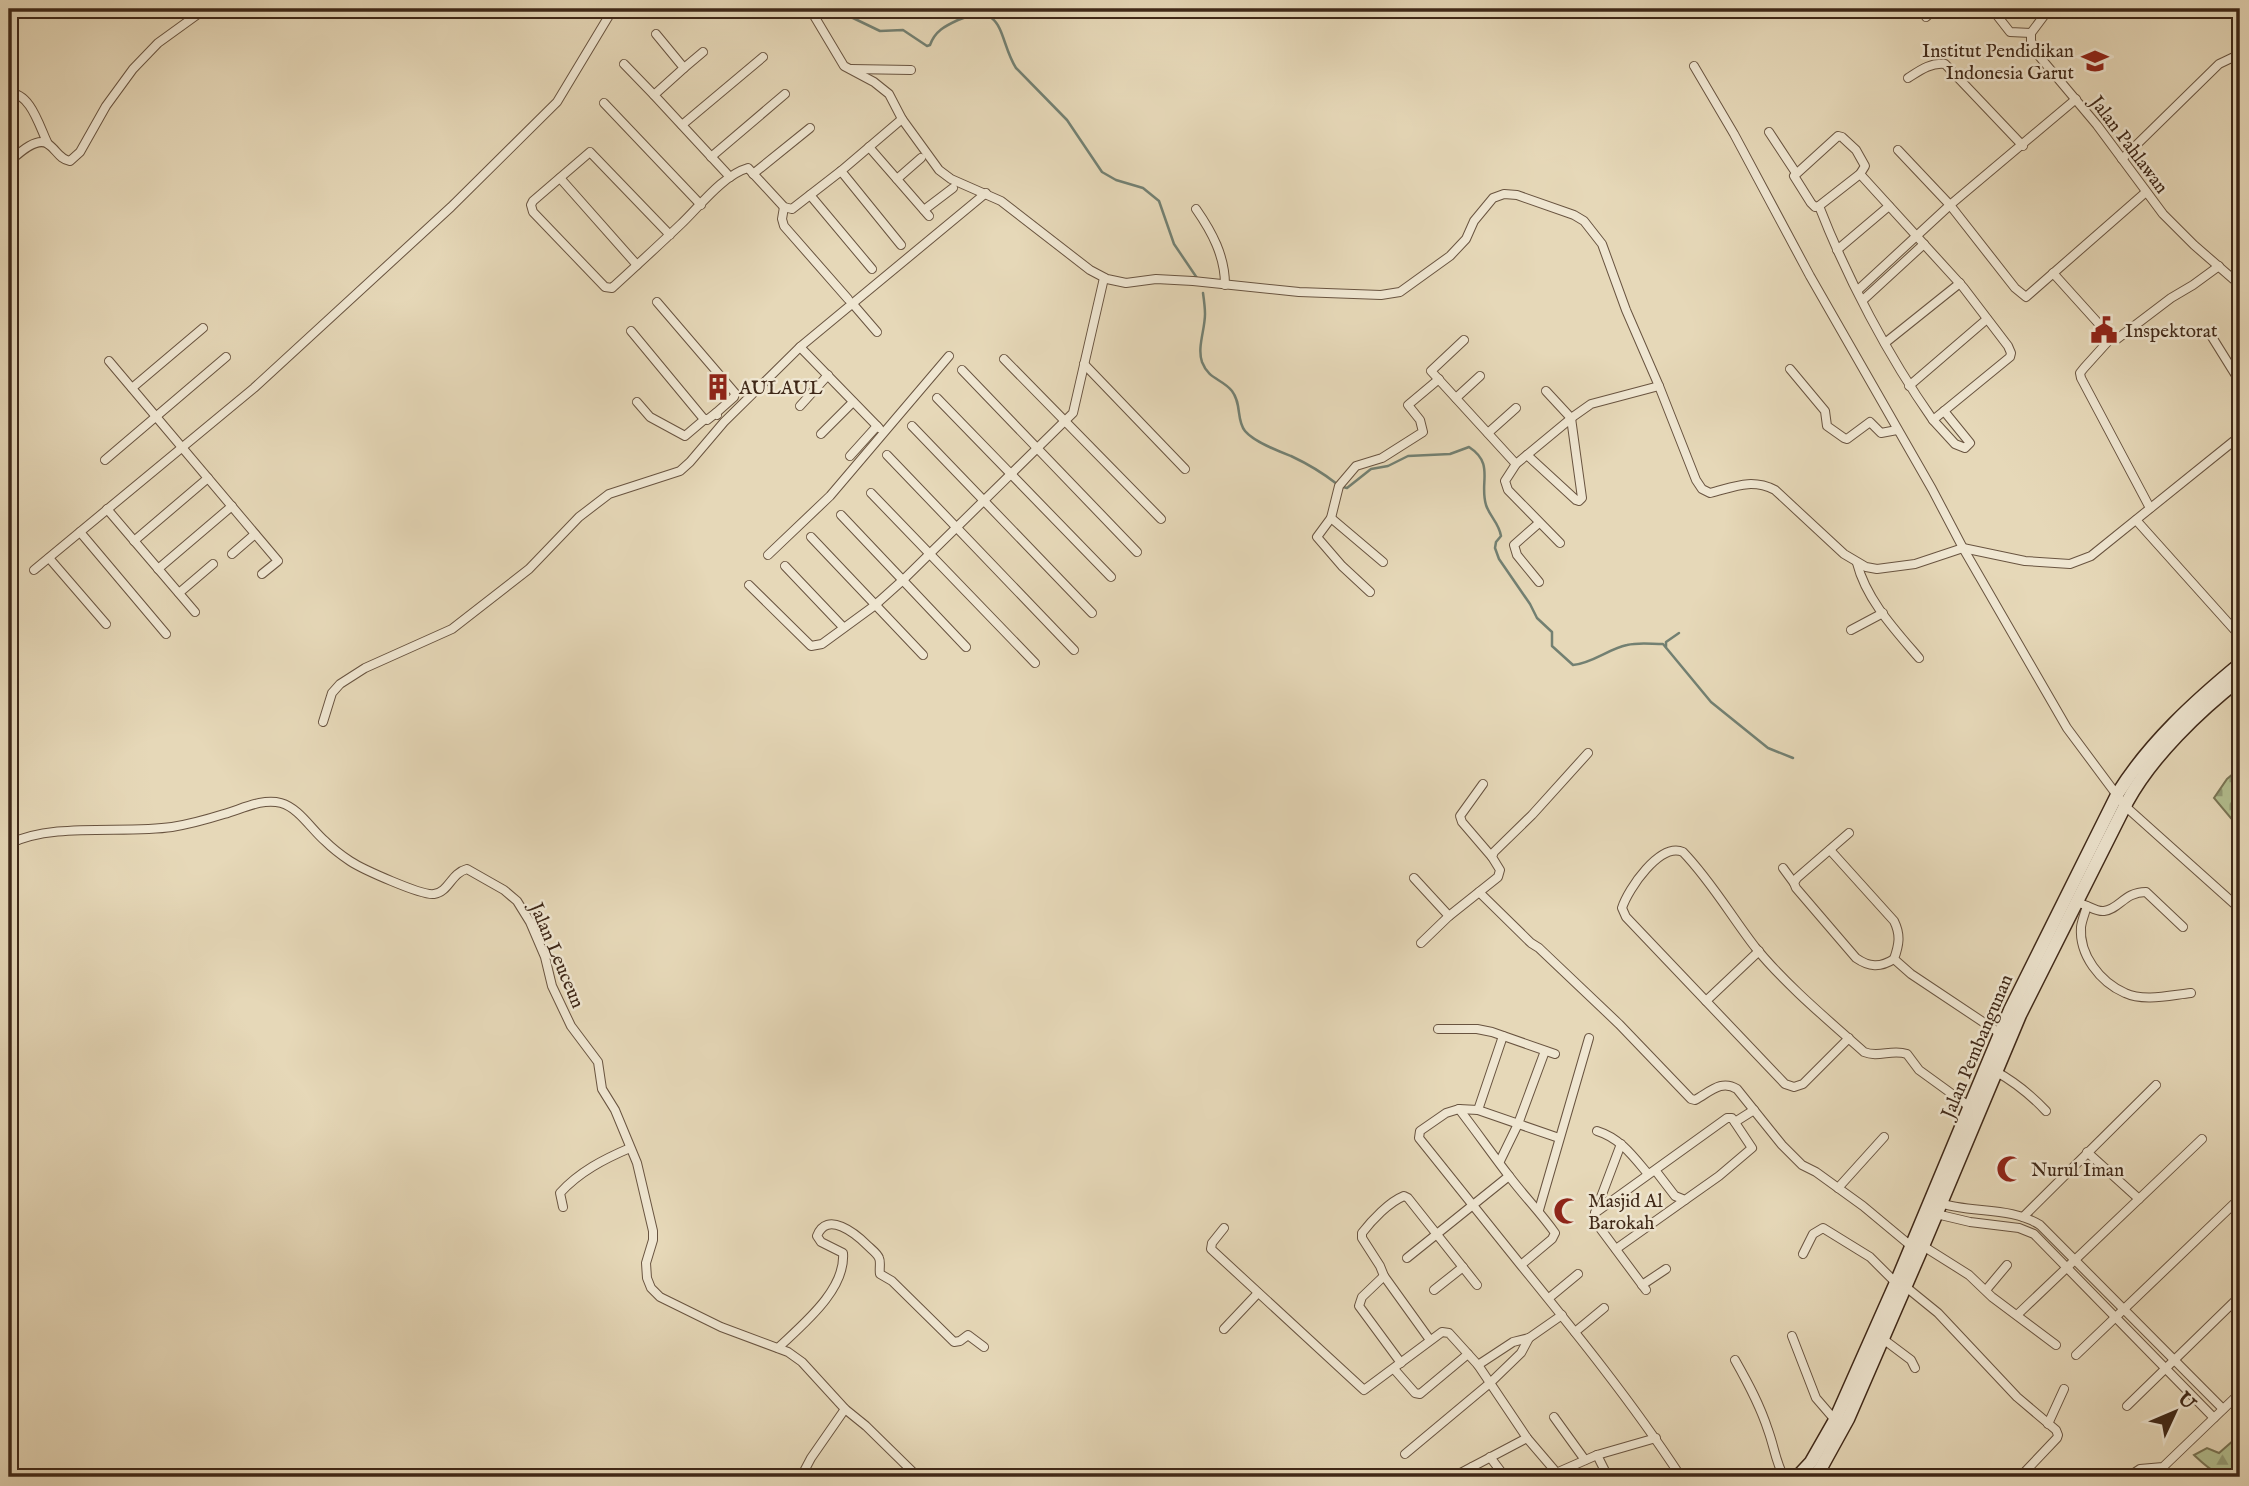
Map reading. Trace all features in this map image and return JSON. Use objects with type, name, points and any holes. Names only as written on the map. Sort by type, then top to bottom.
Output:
[{"type":"main road","name":"Jalan Pembangunan","points":[[1933,1207],[1995,1071],[2005,1037],[2081,903],[2134,767],[2200,697],[2240,664]]},
{"type":"main road","name":"Jalan Pembangunan","points":[[1797,1477],[1811,1462],[1835,1420],[1901,1285],[1970,1107],[2121,801],[2207,705],[2240,679]]},
{"type":"main road","name":"Jalan Pembangunan","points":[[1814,1477],[1848,1419],[1883,1339],[1901,1285]]},
{"type":"street","points":[[9,93],[21,95],[28,103],[48,144],[65,160],[70,161],[80,152],[106,106],[133,69],[158,43],[205,9]]},
{"type":"street","points":[[34,570],[254,388],[361,292],[548,112],[557,102],[613,9]]},
{"type":"street","points":[[810,9],[838,57],[849,69],[874,82],[889,94],[902,119],[939,170],[951,179],[986,192],[1001,201],[1104,278],[1126,283],[1156,279],[1346,295],[1381,295],[1400,292],[1450,256],[1466,239],[1474,221],[1493,198],[1504,194],[1517,195],[1574,215],[1584,221],[1602,244],[1626,310],[1702,489],[1710,493],[1748,483],[1761,483],[1775,490],[1857,563],[1877,569],[1915,564],[1963,548],[2013,560],[2070,564],[2091,556],[2240,436]]},
{"type":"street","points":[[1926,17],[1936,9]]},
{"type":"street","points":[[1992,9],[2010,32],[2031,33],[2049,9]]},
{"type":"street","name":"Jalan Pahlawan","points":[[2031,33],[2031,41],[2039,55],[2076,99],[2163,214],[2240,285]]},
{"type":"street","points":[[656,34],[684,68]]},
{"type":"street","points":[[654,95],[703,52]]},
{"type":"street","points":[[2122,159],[2219,64],[2240,54]]},
{"type":"street","points":[[682,125],[763,57]]},
{"type":"street","points":[[624,64],[730,177]]},
{"type":"street","points":[[1908,78],[1926,67],[1945,64],[2023,146]]},
{"type":"street","points":[[1694,66],[1963,548],[2067,728],[2121,801],[2240,912]]},
{"type":"street","points":[[849,69],[911,70]]},
{"type":"street","points":[[711,157],[785,94]]},
{"type":"street","points":[[1863,300],[1921,240],[1950,205],[2076,99]]},
{"type":"street","points":[[604,103],[701,205]]},
{"type":"street","points":[[670,235],[590,152],[531,205],[533,212],[605,288],[612,288],[670,235],[730,177],[739,171],[748,168],[784,207],[792,209],[902,119]]},
{"type":"street","points":[[753,174],[810,128]]},
{"type":"street","points":[[1769,132],[1796,173]]},
{"type":"street","points":[[1819,206],[1860,174],[1865,166],[1842,136],[1833,139],[1796,173],[1795,180],[1811,203],[1819,206],[1837,250],[1909,386],[1933,420],[1955,444],[1965,448],[1970,443],[1944,411]]},
{"type":"street","points":[[9,162],[36,143],[48,144]]},
{"type":"street","points":[[869,147],[927,213],[953,188]]},
{"type":"street","points":[[1898,150],[1950,205],[2021,295],[2026,297],[2146,192]]},
{"type":"street","points":[[897,179],[921,158]]},
{"type":"street","points":[[841,171],[901,245]]},
{"type":"street","points":[[1860,174],[1960,283],[2011,353],[2010,357],[1933,420]]},
{"type":"street","points":[[560,178],[637,265]]},
{"type":"street","points":[[323,722],[332,693],[340,684],[365,668],[452,629],[529,569],[579,517],[608,494],[680,471],[724,422],[850,301],[986,192]]},
{"type":"street","points":[[810,195],[872,269]]},
{"type":"street","points":[[1837,250],[1889,206]]},
{"type":"street","points":[[784,207],[784,226],[877,332]]},
{"type":"street","points":[[1196,209],[1207,225],[1221,256],[1225,285]]},
{"type":"street","points":[[1858,290],[1921,240]]},
{"type":"street","points":[[2053,274],[2112,337],[2117,339],[2219,266]]},
{"type":"street","points":[[749,585],[811,646],[821,644],[874,606],[904,580],[1073,413],[1104,278]]},
{"type":"street","points":[[1885,343],[1960,283]]},
{"type":"street","points":[[637,402],[650,417],[685,436],[705,419],[711,418],[735,393],[657,302]]},
{"type":"street","points":[[1909,386],[1987,319]]},
{"type":"street","points":[[132,388],[203,328]]},
{"type":"street","points":[[631,331],[705,419]]},
{"type":"street","points":[[2112,337],[2080,373],[2081,378],[2150,508]]},
{"type":"street","points":[[2212,337],[2240,382]]},
{"type":"street","points":[[1464,340],[1432,371],[1516,464]]},
{"type":"street","points":[[800,347],[880,430]]},
{"type":"street","points":[[768,555],[830,496],[880,430],[949,356]]},
{"type":"street","points":[[105,460],[226,357]]},
{"type":"street","points":[[1004,359],[1161,519]]},
{"type":"street","points":[[109,361],[278,561],[262,574]]},
{"type":"street","points":[[1084,364],[1185,469]]},
{"type":"street","points":[[1790,369],[1825,411],[1828,426],[1844,438],[1847,439],[1870,422],[1881,433],[1897,430]]},
{"type":"street","points":[[962,370],[1138,552]]},
{"type":"street","points":[[800,407],[828,375]]},
{"type":"street","points":[[1456,398],[1480,376]]},
{"type":"street","points":[[1370,592],[1342,566],[1317,537],[1331,518],[1339,486],[1356,466],[1382,458],[1423,432],[1420,420],[1408,405],[1439,379]]},
{"type":"street","points":[[1560,543],[1505,485],[1505,481],[1516,464],[1591,404],[1659,386]]},
{"type":"street","points":[[1527,455],[1576,500],[1582,498],[1571,418],[1546,391]]},
{"type":"street","points":[[937,398],[1111,577]]},
{"type":"street","points":[[821,434],[853,402]]},
{"type":"street","points":[[1488,433],[1516,408]]},
{"type":"street","points":[[716,413],[724,422]]},
{"type":"street","points":[[912,426],[1092,612]]},
{"type":"street","points":[[850,456],[880,430]]},
{"type":"street","points":[[887,455],[1074,650]]},
{"type":"street","points":[[134,541],[208,478]]},
{"type":"street","points":[[871,493],[1035,663]]},
{"type":"street","points":[[158,569],[232,506]]},
{"type":"street","points":[[107,509],[195,612]]},
{"type":"street","points":[[841,515],[966,647]]},
{"type":"street","points":[[1331,518],[1383,562]]},
{"type":"street","points":[[2136,520],[2240,636]]},
{"type":"street","points":[[1539,523],[1514,545],[1517,555],[1539,582]]},
{"type":"street","points":[[80,532],[166,634]]},
{"type":"street","points":[[232,554],[256,534]]},
{"type":"street","points":[[811,537],[923,655]]},
{"type":"street","points":[[49,558],[106,624]]},
{"type":"street","points":[[1857,563],[1861,579],[1883,613],[1919,658]]},
{"type":"street","points":[[179,593],[213,564]]},
{"type":"street","points":[[785,566],[843,627]]},
{"type":"street","points":[[1851,630],[1883,613]]},
{"type":"street","points":[[1492,857],[1588,753]]},
{"type":"street","points":[[1421,943],[1500,874],[1492,857],[1462,822],[1460,816],[1483,784]]},
{"type":"street","name":"Jalan Leuceun","points":[[9,845],[34,835],[177,826],[270,801],[290,806],[325,841],[352,862],[417,892],[434,894],[444,889],[457,873],[467,869],[504,890],[517,901],[530,922],[545,957],[552,986],[571,1026],[598,1062],[602,1089],[615,1110],[637,1163],[652,1222],[653,1240],[646,1263],[651,1288],[660,1297],[706,1320],[788,1352],[802,1362],[845,1409],[918,1477]]},
{"type":"street","points":[[1794,883],[1849,833]]},
{"type":"street","points":[[1783,869],[1805,901],[1856,958],[1867,965],[1885,965],[1894,959],[1899,946],[1899,931],[1894,921],[1830,850]]},
{"type":"street","points":[[1849,1038],[1803,1084],[1794,1087],[1785,1084],[1626,917],[1622,908],[1626,896],[1665,852],[1683,852],[1759,951],[1849,1038],[1869,1054],[1893,1051],[1906,1054],[1919,1070],[1970,1107]]},
{"type":"street","points":[[1414,878],[1449,916]]},
{"type":"street","points":[[1479,892],[1619,1024],[1691,1099],[1695,1100],[1717,1086],[1726,1085],[1737,1090],[1802,1165],[1816,1172],[1917,1246],[1969,1275],[2056,1345]]},
{"type":"street","points":[[2183,927],[2146,892],[2135,892],[2108,910],[2101,911],[2081,903],[2083,946],[2089,961],[2100,975],[2125,993],[2140,996],[2191,993]]},
{"type":"street","points":[[1706,1001],[1759,951]]},
{"type":"street","points":[[1894,959],[2005,1037]]},
{"type":"street","points":[[1438,1029],[1477,1029],[1555,1054]]},
{"type":"street","points":[[1478,1110],[1503,1036]]},
{"type":"street","points":[[1539,1210],[1589,1038]]},
{"type":"street","points":[[1500,1161],[1518,1124],[1545,1051]]},
{"type":"street","points":[[1995,1071],[2031,1095],[2046,1111]]},
{"type":"street","points":[[2022,1217],[2156,1085]]},
{"type":"street","points":[[1459,1109],[1555,1233],[1555,1236],[1521,1265]]},
{"type":"street","points":[[1559,1138],[1478,1110],[1459,1109],[1446,1113],[1418,1135],[1549,1298],[1656,1438],[1681,1477]]},
{"type":"street","points":[[1735,1122],[1754,1110]]},
{"type":"street","points":[[1595,1213],[1727,1118],[1735,1122],[1752,1147],[1751,1151],[1616,1249]]},
{"type":"street","points":[[1597,1130],[1611,1135],[1675,1196],[1685,1200]]},
{"type":"street","points":[[1838,1188],[1884,1137]]},
{"type":"street","points":[[2017,1315],[2202,1139]]},
{"type":"street","points":[[1621,1144],[1594,1220],[1644,1287],[1666,1269]]},
{"type":"street","points":[[563,1207],[560,1193],[570,1183],[592,1166],[630,1147]]},
{"type":"street","points":[[2087,1153],[2139,1199]]},
{"type":"street","points":[[1407,1258],[1509,1176]]},
{"type":"street","points":[[1430,1340],[1384,1276],[1362,1238],[1362,1233],[1397,1199],[1404,1196],[1477,1285]]},
{"type":"street","points":[[2076,1355],[2240,1198]]},
{"type":"street","points":[[1933,1207],[2022,1217],[2045,1229],[2223,1409]]},
{"type":"street","points":[[1933,1207],[1970,1222],[2029,1231],[2214,1418]]},
{"type":"street","points":[[1970,1222],[1972,1210]]},
{"type":"street","points":[[778,1348],[827,1299],[839,1275],[842,1253],[821,1242],[817,1236],[820,1230],[829,1225],[853,1232],[878,1257],[879,1273],[892,1281],[954,1342],[968,1335],[984,1347]]},
{"type":"street","points":[[1224,1228],[1212,1242],[1211,1249],[1364,1390],[1430,1340],[1442,1332],[1449,1333],[1478,1365],[1527,1437],[1556,1472]]},
{"type":"street","points":[[1803,1254],[1813,1234],[1823,1228],[1870,1257],[1901,1285],[1938,1312],[2017,1396],[2056,1430],[2057,1438],[2020,1477]]},
{"type":"street","points":[[1986,1290],[2007,1265]]},
{"type":"street","points":[[1434,1290],[1463,1268]]},
{"type":"street","points":[[1549,1298],[1578,1274]]},
{"type":"street","points":[[1384,1276],[1362,1297],[1359,1306],[1401,1363]]},
{"type":"street","points":[[1224,1329],[1258,1293]]},
{"type":"street","points":[[2127,1406],[2240,1296]]},
{"type":"street","points":[[1575,1332],[1604,1308]]},
{"type":"street","points":[[1478,1365],[1513,1342],[1529,1338],[1562,1315]]},
{"type":"street","points":[[1792,1336],[1816,1398],[1835,1420]]},
{"type":"street","points":[[1405,1454],[1490,1383],[1521,1353],[1529,1338]]},
{"type":"street","points":[[1883,1339],[1911,1360],[1915,1368]]},
{"type":"street","points":[[1394,1369],[1412,1391],[1420,1394],[1468,1354]]},
{"type":"street","points":[[1735,1360],[1755,1394],[1784,1477]]},
{"type":"street","points":[[2048,1424],[2064,1389]]},
{"type":"street","points":[[2128,1477],[2140,1469],[2163,1467],[2240,1393]]},
{"type":"street","points":[[801,1477],[845,1409]]},
{"type":"street","points":[[1554,1417],[1585,1460]]},
{"type":"street","points":[[1454,1477],[1527,1437]]},
{"type":"street","points":[[1547,1477],[1597,1455],[1656,1438]]},
{"type":"street","points":[[1597,1455],[1608,1477]]},
{"type":"street","points":[[1490,1457],[1505,1477]]},
{"type":"street","points":[[1472,1467],[1479,1477]]},
{"type":"green space","points":[[2240,768],[2240,829],[2214,798],[2227,779]]},
{"type":"green space","points":[[2240,1427],[2240,1471],[2220,1474],[2194,1455],[2207,1448],[2219,1453],[2235,1439],[2235,1430]]},
{"type":"waterway","points":[[816,16],[824,13],[853,18],[880,31],[903,30],[927,46],[941,30],[958,20],[974,15],[985,15],[993,19],[1016,68],[1067,120],[1102,172],[1116,180],[1143,188],[1159,201],[1174,244],[1197,278]]},
{"type":"waterway","points":[[1203,293],[1205,314],[1200,350],[1202,362],[1212,376],[1232,391],[1237,401],[1242,427],[1260,442],[1303,462],[1337,484]]},
{"type":"waterway","points":[[1343,487],[1347,488],[1371,469],[1388,466],[1408,456],[1450,454],[1469,447],[1477,453],[1484,467],[1484,497],[1501,536],[1495,548],[1499,559],[1537,618],[1552,632],[1552,646],[1573,665],[1627,645],[1663,644],[1711,702],[1768,748],[1793,758]]},
{"type":"waterway","points":[[1666,647],[1666,642],[1679,633]]},
{"type":"place","name":"Institut Pendidikan Indonesia Garut","points":[[2095,61]]},
{"type":"place","name":"Inspektorat","points":[[2104,330]]},
{"type":"place","name":"AULAUL","points":[[718,387]]},
{"type":"place","name":"Nurul Iman","points":[[2010,1169]]},
{"type":"place","name":"Masjid Al Barokah","points":[[1567,1211]]}]
